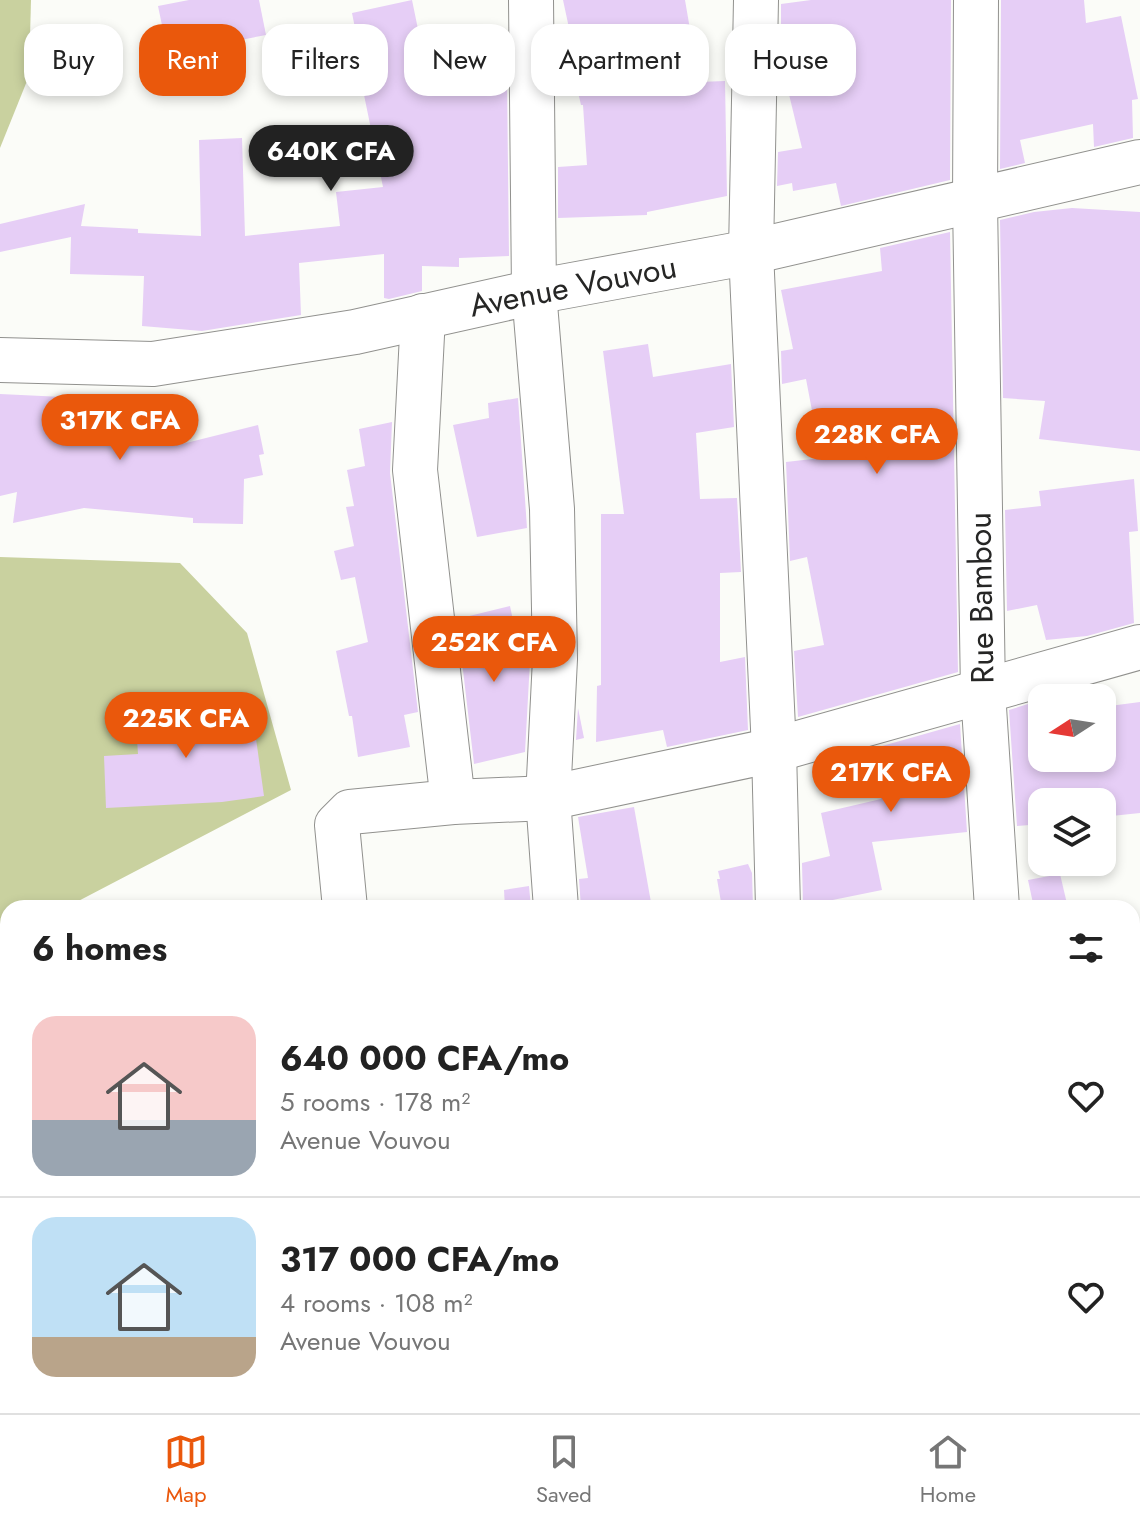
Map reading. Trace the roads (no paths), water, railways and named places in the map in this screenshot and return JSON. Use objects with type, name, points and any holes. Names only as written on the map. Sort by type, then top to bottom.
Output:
[{"type":"street","points":[[531,0],[534,292],[552,524],[555,659],[548,798],[555,900]]},
{"type":"street","points":[[756,0],[751,252],[774,750],[778,900]]},
{"type":"street","name":"Rue Bambou","points":[[976,0],[975,202],[983,692],[996,900]]},
{"type":"street","name":"Avenue Vouvou","points":[[0,360],[153,364],[355,332],[534,292],[751,252],[1140,162]]},
{"type":"street","points":[[423,316],[415,470],[453,802]]},
{"type":"street","points":[[344,900],[337,825],[350,812],[453,802],[548,798],[774,750],[1140,647]]}]
